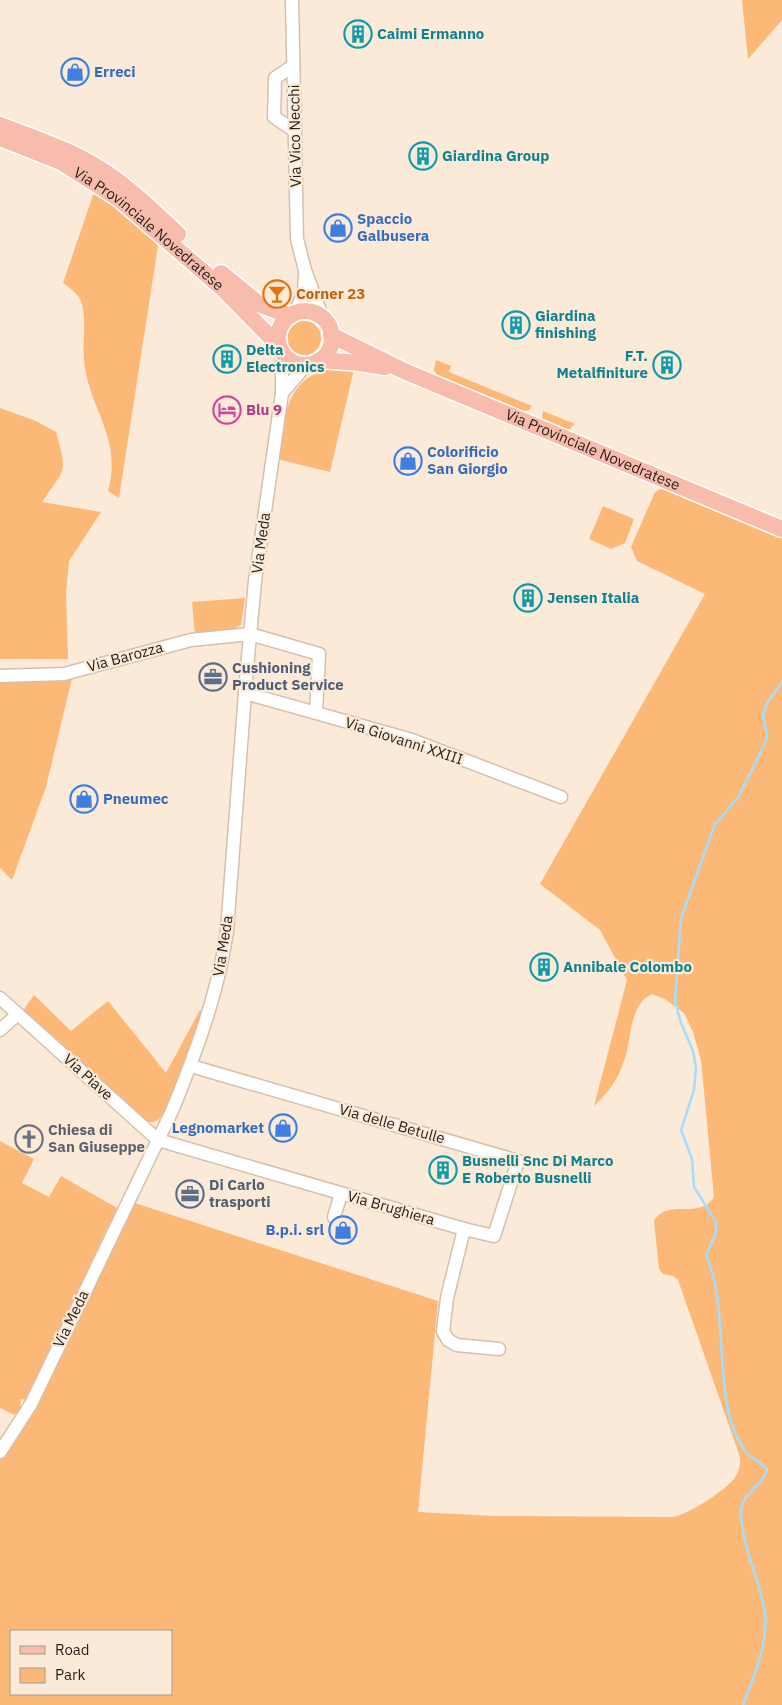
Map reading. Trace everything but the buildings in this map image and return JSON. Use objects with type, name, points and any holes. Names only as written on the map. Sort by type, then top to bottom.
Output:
[{"type":"main road","name":"Via Provinciale Novedratese","points":[[0,125],[60,148],[100,169],[138,198],[249,298],[269,310],[292,314]]},
{"type":"main road","name":"Via Provinciale Novedratese","points":[[0,138],[61,162],[119,199],[222,288],[281,349]]},
{"type":"main road","points":[[311,312],[323,319],[331,334],[330,346],[313,362],[292,362],[281,349],[280,329],[292,314],[311,312]]},
{"type":"main road","name":"Via Provinciale Novedratese","points":[[331,334],[404,371],[782,529]]},
{"type":"main road","name":"Via Provinciale Novedratese","points":[[313,362],[360,363],[404,371]]},
{"type":"street","name":"Via Vico Necchi","points":[[292,0],[296,239],[323,319]]},
{"type":"street","points":[[294,66],[275,78],[274,117],[295,131]]},
{"type":"street","name":"Via Vico Necchi","points":[[292,314],[304,292],[305,270]]},
{"type":"street","name":"Via Meda","points":[[0,1452],[30,1404],[158,1140],[191,1066],[221,972],[227,931],[256,572],[282,392],[281,349]]},
{"type":"street","points":[[282,392],[313,362]]},
{"type":"street","points":[[250,634],[321,655],[316,713]]},
{"type":"street","name":"Via Barozza","points":[[0,676],[64,674],[191,640],[250,634]]},
{"type":"street","name":"Via Giovanni XXIII","points":[[245,693],[412,740],[561,797]]},
{"type":"street","name":"Via Piave","points":[[0,998],[158,1140]]},
{"type":"street","points":[[0,1030],[18,1014]]},
{"type":"street","name":"Via delle Betulle","points":[[191,1066],[518,1161],[494,1236],[464,1229]]},
{"type":"street","name":"Via Brughiera","points":[[158,1140],[464,1229]]},
{"type":"street","points":[[334,1217],[341,1194]]},
{"type":"street","points":[[464,1229],[447,1298],[443,1331],[448,1340],[457,1345],[499,1349]]},
{"type":"green space","points":[[742,0],[782,0],[782,20],[748,59]]},
{"type":"green space","points":[[94,192],[159,239],[119,498],[108,491],[111,454],[108,438],[87,377],[84,360],[84,313],[80,299],[63,283]]},
{"type":"green space","points":[[304,321],[316,326],[321,338],[316,350],[304,355],[292,350],[287,338],[292,326]]},
{"type":"green space","points":[[436,360],[451,366],[449,372],[532,406],[529,410],[519,412],[440,380],[434,370]]},
{"type":"green space","points":[[331,368],[354,369],[330,472],[277,459],[285,416],[295,391],[304,381],[316,373]]},
{"type":"green space","points":[[0,408],[36,421],[56,432],[62,456],[62,470],[42,502],[101,512],[69,561],[66,593],[68,659],[0,659]]},
{"type":"green space","points":[[543,411],[575,424],[566,432],[544,423],[542,419]]},
{"type":"green space","points":[[664,487],[782,537],[782,1705],[0,1705],[0,1460],[28,1417],[125,1216],[135,1203],[438,1301],[418,1512],[495,1516],[673,1517],[707,1501],[725,1488],[737,1474],[740,1467],[740,1457],[678,1280],[673,1276],[663,1274],[659,1269],[654,1221],[659,1214],[675,1209],[701,1207],[708,1204],[714,1197],[701,1060],[693,1032],[684,1013],[665,999],[652,994],[645,999],[635,1013],[620,1072],[609,1090],[594,1106],[627,980],[600,930],[540,884],[705,594],[637,561],[631,547],[655,492]]},
{"type":"green space","points":[[603,506],[634,519],[625,543],[611,549],[589,539]]},
{"type":"green space","points":[[245,598],[241,625],[230,631],[195,636],[192,602]]},
{"type":"green space","points":[[72,678],[46,787],[12,880],[0,868],[0,682]]},
{"type":"green space","points":[[34,995],[71,1031],[108,1001],[166,1073],[200,1010],[205,1013],[163,1115],[157,1121],[150,1122],[144,1120],[22,1012]]},
{"type":"green space","points":[[0,1141],[34,1159],[22,1183],[49,1197],[61,1176],[117,1208],[26,1400],[21,1399],[20,1411],[15,1415],[0,1408]]},
{"type":"waterway","points":[[743,1705],[752,1683],[762,1648],[765,1613],[744,1539],[741,1513],[744,1500],[761,1481],[767,1469],[746,1452],[735,1432],[728,1409],[724,1383],[718,1303],[714,1278],[706,1255],[716,1233],[716,1222],[694,1187],[692,1159],[681,1130],[694,1090],[696,1068],[693,1051],[681,1023],[675,1001],[681,918],[715,824],[739,796],[764,746],[767,736],[763,714],[768,701],[782,682]]},
{"type":"place","name":"Caimi Ermanno","points":[[358,34]]},
{"type":"place","name":"Erreci","points":[[75,72]]},
{"type":"place","name":"Giardina Group","points":[[423,156]]},
{"type":"place","name":"Spaccio Galbusera","points":[[338,228]]},
{"type":"place","name":"Corner 23","points":[[277,294]]},
{"type":"place","name":"Giardina finishing","points":[[516,325]]},
{"type":"place","name":"Delta Electronics","points":[[227,359]]},
{"type":"place","name":"F.T. Metalfiniture","points":[[667,365]]},
{"type":"place","name":"Blu 9","points":[[227,410]]},
{"type":"place","name":"Colorificio San Giorgio","points":[[408,461]]},
{"type":"place","name":"Jensen Italia","points":[[528,598]]},
{"type":"place","name":"Cushioning Product Service","points":[[213,677]]},
{"type":"place","name":"Pneumec","points":[[84,799]]},
{"type":"place","name":"Annibale Colombo","points":[[544,967]]},
{"type":"place","name":"Legnomarket","points":[[283,1128]]},
{"type":"place","name":"Chiesa di San Giuseppe","points":[[29,1139]]},
{"type":"place","name":"Busnelli Snc Di Marco E Roberto Busnelli","points":[[443,1170]]},
{"type":"place","name":"Di Carlo trasporti","points":[[190,1194]]},
{"type":"place","name":"B.p.i. srl","points":[[343,1230]]}]
